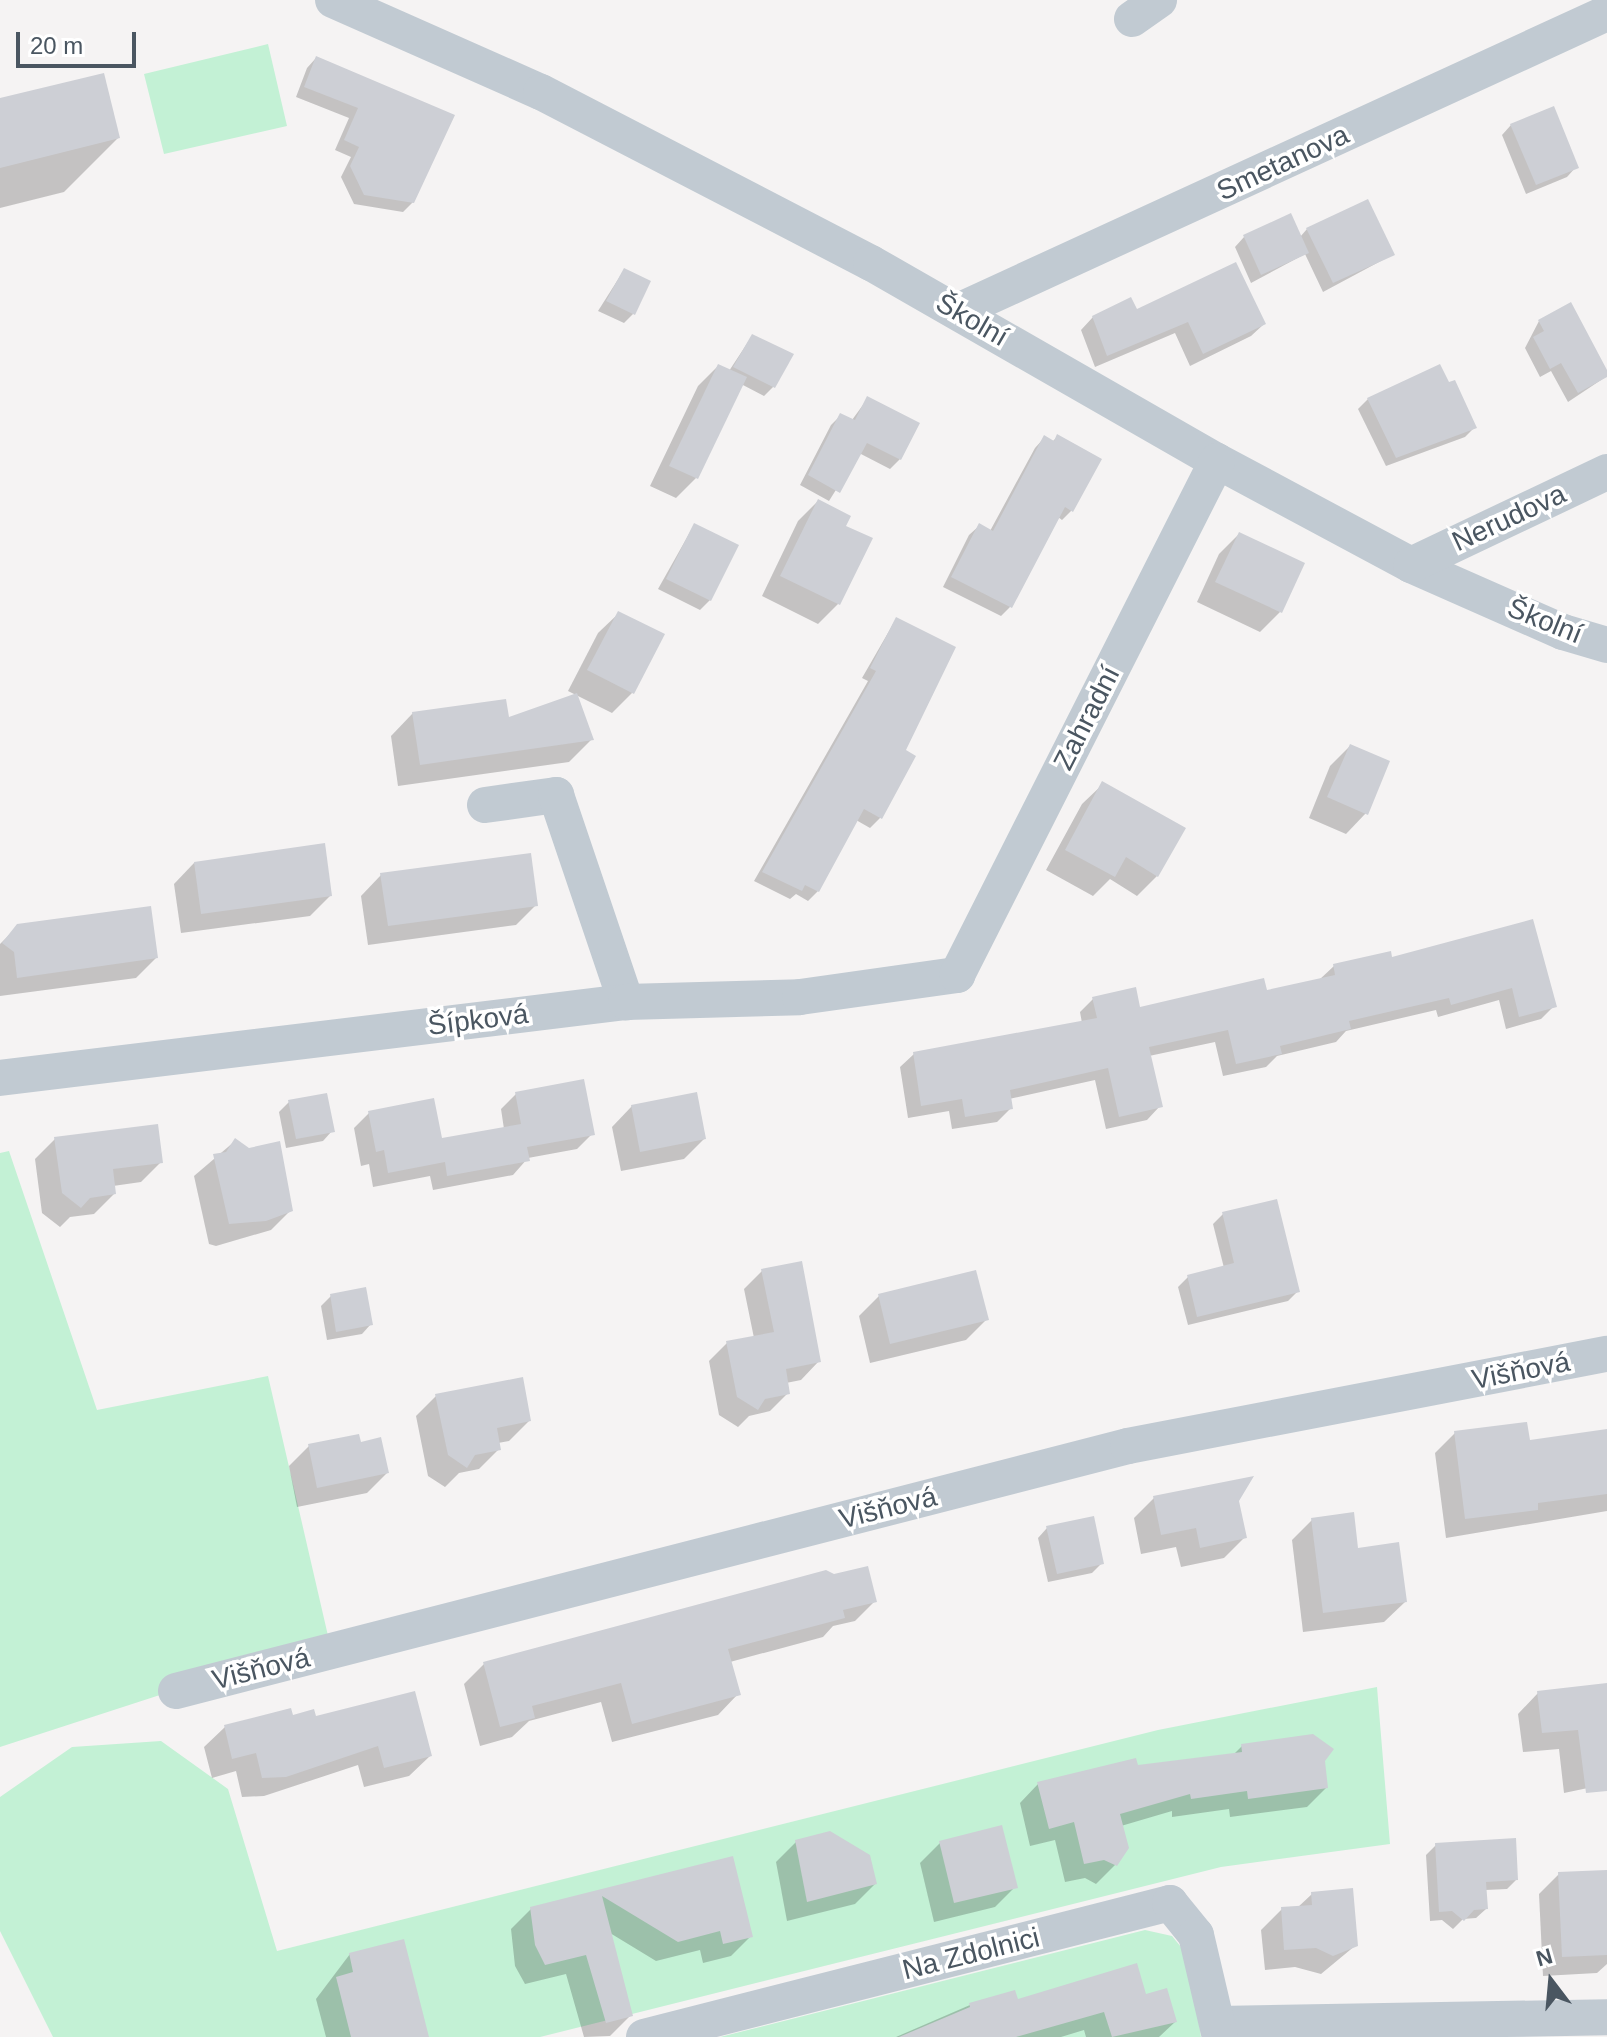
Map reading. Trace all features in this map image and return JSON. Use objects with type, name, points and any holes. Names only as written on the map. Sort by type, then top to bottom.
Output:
[{"type":"street","name":"Školní","points":[[333,0],[541,92],[958,311],[1217,461],[1411,565],[1563,632],[1607,645]]},
{"type":"street","name":"Smetanova","points":[[958,311],[1607,13]]},
{"type":"street","name":"Zahradní","points":[[957,975],[1217,461]]},
{"type":"street","name":"Nerudova","points":[[1411,565],[1607,472]]},
{"type":"street","points":[[485,805],[556,795],[626,1002]]},
{"type":"street","name":"Šípková","points":[[0,1078],[626,1002],[800,997],[957,975]]},
{"type":"street","name":"Višňová","points":[[176,1691],[1128,1446],[1607,1354]]},
{"type":"street","name":"Na Zdolnici","points":[[644,2037],[1170,1903],[1196,1935],[1219,2030],[1607,2017]]},
{"type":"green space","points":[[268,44],[287,126],[164,154],[144,74]]},
{"type":"green space","points":[[9,1151],[97,1410],[268,1376],[329,1640],[0,1747],[0,1153]]},
{"type":"green space","points":[[1377,1687],[1390,1844],[1221,1867],[540,2037],[53,2037],[0,1931],[0,1797],[72,1747],[161,1741],[228,1789],[277,1951],[1158,1730]]},
{"type":"green space","points":[[1145,1930],[1172,1936],[1190,1958],[1201,2037],[720,2037]]},
{"type":"building","points":[[316,56],[455,115],[414,203],[364,195],[350,166],[359,147],[344,140],[358,108],[304,87]]},
{"type":"building","points":[[104,73],[120,138],[0,168],[0,98]]},
{"type":"building","points":[[1554,106],[1579,168],[1536,185],[1510,124]]},
{"type":"building","points":[[1368,199],[1395,255],[1333,283],[1306,228]]},
{"type":"building","points":[[1291,213],[1309,253],[1261,275],[1243,235]]},
{"type":"building","points":[[1236,262],[1266,324],[1203,354],[1188,322],[1107,356],[1092,316],[1131,297],[1137,309]]},
{"type":"building","points":[[624,268],[651,281],[635,315],[606,301]]},
{"type":"building","points":[[1571,302],[1607,370],[1607,377],[1578,393],[1561,363],[1550,369],[1533,337],[1544,331],[1538,320]]},
{"type":"building","points":[[752,334],[794,354],[775,388],[733,367]]},
{"type":"building","points":[[718,364],[747,377],[698,479],[669,466]]},
{"type":"building","points":[[1440,364],[1449,382],[1455,380],[1477,428],[1396,458],[1367,398]]},
{"type":"building","points":[[867,396],[920,423],[901,460],[867,443],[840,493],[808,475],[840,413],[855,420]]},
{"type":"building","points":[[1057,434],[1102,459],[1073,512],[1065,507],[1012,608],[951,577],[979,523],[993,531],[1044,435],[1054,441]]},
{"type":"building","points":[[818,499],[851,516],[846,526],[873,538],[840,605],[780,576]]},
{"type":"building","points":[[694,523],[739,545],[711,601],[666,579]]},
{"type":"building","points":[[1239,532],[1305,563],[1282,613],[1215,582]]},
{"type":"building","points":[[618,611],[665,634],[634,694],[587,670]]},
{"type":"building","points":[[896,617],[956,647],[906,750],[916,756],[882,819],[864,809],[819,892],[805,885],[802,891],[762,872],[876,671],[870,668]]},
{"type":"building","points":[[577,693],[594,740],[420,765],[412,712],[506,699],[509,717]]},
{"type":"building","points":[[1350,744],[1390,761],[1368,815],[1327,797]]},
{"type":"building","points":[[1102,781],[1186,828],[1158,877],[1126,857],[1115,877],[1065,850]]},
{"type":"building","points":[[325,843],[332,896],[201,914],[194,862]]},
{"type":"building","points":[[531,853],[538,906],[388,926],[380,873]]},
{"type":"building","points":[[151,906],[158,958],[17,978],[14,952],[2,943],[17,924]]},
{"type":"building","points":[[1533,919],[1557,1007],[1519,1017],[1512,988],[1451,1005],[1449,998],[1349,1021],[1351,1029],[1280,1046],[1282,1054],[1236,1064],[1228,1030],[1149,1047],[1163,1107],[1119,1117],[1108,1068],[1010,1090],[1013,1109],[965,1117],[962,1099],[921,1106],[913,1052],[1097,1018],[1092,997],[1136,987],[1140,1007],[1264,978],[1267,990],[1335,975],[1333,964],[1391,951],[1392,957]]},
{"type":"building","points":[[584,1079],[595,1135],[527,1147],[530,1161],[447,1176],[445,1162],[388,1173],[384,1150],[376,1152],[368,1111],[434,1098],[442,1138],[521,1124],[515,1092]]},
{"type":"building","points":[[697,1092],[706,1139],[640,1152],[631,1105]]},
{"type":"building","points":[[327,1093],[335,1132],[296,1139],[288,1100]]},
{"type":"building","points":[[158,1124],[163,1163],[113,1169],[116,1194],[90,1198],[81,1208],[62,1193],[54,1137]]},
{"type":"building","points":[[235,1138],[249,1148],[280,1141],[293,1211],[266,1221],[229,1224],[213,1154],[226,1152]]},
{"type":"building","points":[[1277,1199],[1300,1292],[1197,1317],[1187,1275],[1234,1263],[1222,1212]]},
{"type":"building","points":[[802,1261],[821,1362],[786,1369],[790,1394],[765,1399],[758,1410],[737,1397],[726,1341],[774,1332],[761,1269]]},
{"type":"building","points":[[976,1270],[989,1320],[890,1344],[878,1294]]},
{"type":"building","points":[[366,1287],[373,1325],[336,1332],[330,1294]]},
{"type":"building","points":[[523,1377],[531,1421],[497,1428],[501,1450],[475,1455],[467,1468],[448,1455],[435,1394]]},
{"type":"building","points":[[1527,1422],[1530,1440],[1607,1429],[1607,1494],[1538,1503],[1538,1510],[1465,1519],[1454,1431]]},
{"type":"building","points":[[359,1434],[361,1442],[381,1437],[389,1473],[317,1488],[308,1444]]},
{"type":"building","points":[[1254,1476],[1239,1501],[1247,1538],[1200,1548],[1196,1528],[1161,1535],[1153,1496]]},
{"type":"building","points":[[1354,1512],[1358,1548],[1399,1542],[1407,1602],[1323,1613],[1311,1518]]},
{"type":"building","points":[[1094,1516],[1104,1564],[1057,1574],[1046,1526]]},
{"type":"building","points":[[868,1566],[877,1602],[843,1610],[845,1618],[728,1649],[741,1695],[632,1724],[621,1683],[532,1706],[535,1718],[500,1727],[483,1662],[826,1570],[834,1574]]},
{"type":"building","points":[[1607,1683],[1607,1791],[1586,1793],[1578,1730],[1542,1733],[1537,1691]]},
{"type":"building","points":[[415,1691],[432,1756],[384,1768],[378,1746],[286,1777],[262,1778],[256,1753],[232,1759],[224,1725],[291,1708],[293,1715],[314,1709],[316,1716]]},
{"type":"building","points":[[1313,1734],[1334,1749],[1325,1761],[1328,1788],[1248,1799],[1247,1791],[1191,1799],[1190,1794],[1120,1814],[1129,1848],[1117,1866],[1104,1860],[1084,1864],[1074,1822],[1049,1829],[1037,1782],[1136,1758],[1138,1765],[1242,1752],[1241,1744]]},
{"type":"building","points":[[1002,1825],[1018,1888],[954,1903],[939,1841]]},
{"type":"building","points":[[830,1831],[870,1855],[877,1884],[807,1902],[795,1840]]},
{"type":"building","points":[[1516,1838],[1518,1880],[1486,1882],[1488,1909],[1474,1910],[1464,1921],[1452,1911],[1439,1912],[1435,1843]]},
{"type":"building","points":[[733,1856],[753,1937],[723,1944],[720,1931],[678,1942],[602,1896],[633,2016],[606,2023],[586,1955],[545,1965],[535,1945],[530,1907]]},
{"type":"building","points":[[1607,1870],[1607,1955],[1562,1957],[1558,1872]]},
{"type":"building","points":[[1353,1888],[1358,1946],[1333,1956],[1316,1948],[1284,1950],[1281,1907],[1312,1905],[1311,1892]]},
{"type":"building","points":[[404,1939],[429,2037],[351,2037],[336,1977],[353,1972],[349,1953]]},
{"type":"building","points":[[1137,1963],[1146,1994],[1167,1988],[1177,2022],[1112,2037],[1104,2012],[1016,2037],[899,2037],[970,2007],[969,2003],[1015,1990],[1018,1999]]}]
